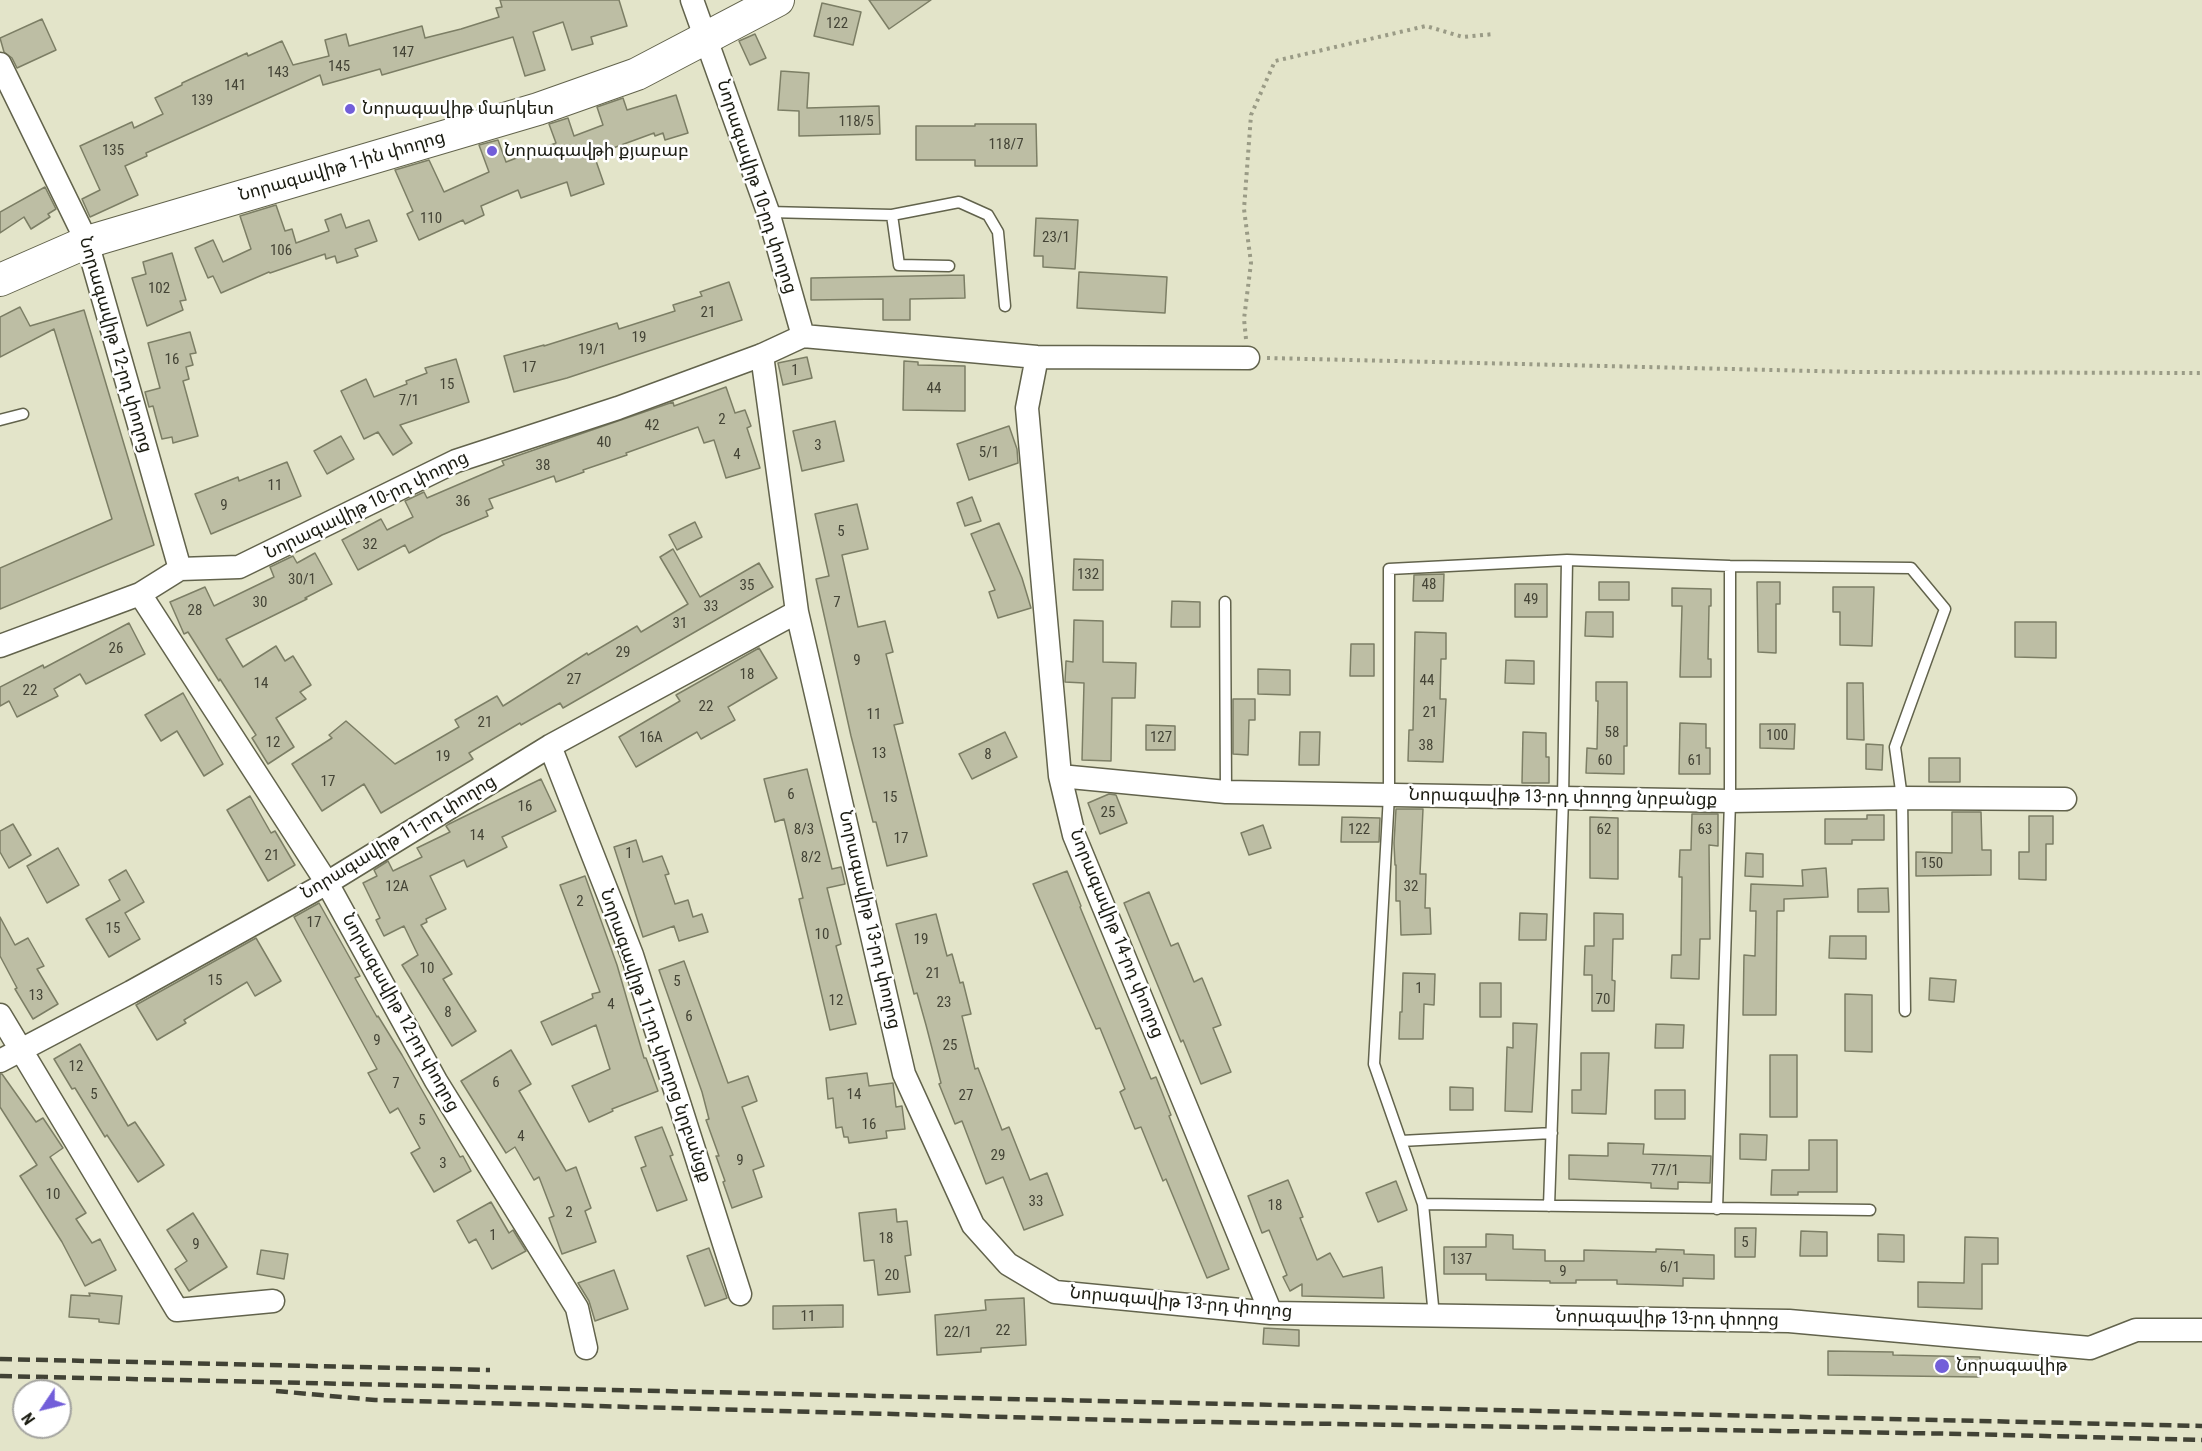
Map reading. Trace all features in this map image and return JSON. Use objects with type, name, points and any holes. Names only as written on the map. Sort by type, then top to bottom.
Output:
[{"type":"main road","name":"Նորագավիթ 1-ին փողոց","points":[[0,280],[87,242],[538,109],[637,74],[778,0]]},
{"type":"street","name":"Նորագավիթ 10-րդ փողոց","points":[[692,0],[768,213],[804,336]]},
{"type":"street","name":"Նորագավիթ 12-րդ փողոց","points":[[0,64],[87,242],[180,569]]},
{"type":"street","name":"Նորագավիթ 10-րդ փողոց","points":[[180,569],[239,567],[456,460],[618,408],[762,355],[804,336],[1037,357],[1248,358]]},
{"type":"street","name":"Նորագավիթ 13-րդ փողոց","points":[[762,355],[797,612],[904,1074],[973,1225],[1008,1264],[1055,1292],[1271,1313],[1789,1321],[2090,1348],[2136,1330],[2202,1330]]},
{"type":"street","name":"Նորագավիթ 14-րդ փողոց","points":[[1037,357],[1027,408],[1060,776],[1074,835],[1271,1313]]},
{"type":"street","points":[[0,646],[140,594],[180,569]]},
{"type":"street","name":"Նորագավիթ 12-րդ փողոց","points":[[140,594],[327,883],[436,1081],[577,1308],[586,1348]]},
{"type":"street","name":"Նորագավիթ 11-րդ փողոց","points":[[0,1061],[327,883],[550,746],[797,612]]},
{"type":"street","name":"Նորագավիթ 11-րդ փողոց նրբանցք","points":[[550,746],[632,955],[740,1294]]},
{"type":"street","name":"Նորագավիթ 13-րդ փողոց նրբանցք","points":[[1060,776],[1226,792],[1730,801],[1902,798],[2066,799]]},
{"type":"street","points":[[0,1015],[177,1310],[273,1301]]},
{"type":"lane","points":[[768,213],[892,215],[958,202],[988,215],[998,232],[1005,306]]},
{"type":"lane","points":[[892,215],[899,265],[949,266]]},
{"type":"lane","points":[[0,420],[23,414]]},
{"type":"lane","points":[[1549,1206],[1563,798],[1568,560]]},
{"type":"lane","points":[[1434,1316],[1424,1204],[1374,1064],[1389,795],[1389,569],[1568,560],[1730,566],[1911,568],[1946,609],[1895,747],[1902,798],[1905,1011]]},
{"type":"lane","points":[[1717,1209],[1730,801],[1730,566]]},
{"type":"lane","points":[[1225,602],[1226,792]]},
{"type":"lane","points":[[1401,1141],[1552,1132]]},
{"type":"lane","points":[[1424,1204],[1870,1210]]},
{"type":"path","points":[[1494,34],[1463,37],[1426,26],[1275,61],[1251,115],[1244,209],[1251,263],[1244,319],[1248,358],[1857,372],[2202,373]]},
{"type":"building","points":[[500,0],[619,0],[627,26],[591,37],[593,44],[572,50],[563,22],[533,32],[545,70],[525,76],[513,37],[382,75],[380,69],[323,85],[320,75],[146,153],[147,156],[125,166],[138,195],[90,217],[82,199],[100,190],[80,146],[132,122],[134,128],[163,114],[155,98],[182,83],[247,53],[248,56],[282,41],[293,65],[329,56],[325,40],[346,34],[349,46],[422,26],[425,38],[461,29],[499,17],[496,8],[502,7]]},
{"type":"building","points":[[869,0],[931,0],[889,29]]},
{"type":"building","points":[[822,3],[861,12],[853,45],[814,36]]},
{"type":"building","points":[[42,19],[56,50],[17,68],[12,58],[4,52],[0,38]]},
{"type":"building","points":[[755,34],[766,58],[750,65],[739,41]]},
{"type":"building","points":[[781,71],[809,73],[807,108],[879,106],[880,134],[799,136],[799,111],[778,110]]},
{"type":"building","points":[[676,95],[688,133],[665,140],[663,133],[655,136],[654,133],[594,155],[604,184],[571,196],[567,182],[521,198],[518,190],[481,206],[484,215],[465,224],[463,220],[419,240],[407,214],[413,211],[395,170],[429,160],[444,192],[489,172],[479,145],[498,140],[506,162],[556,143],[549,124],[568,118],[574,136],[603,125],[597,107],[623,98],[627,110]]},
{"type":"building","points":[[975,124],[1036,124],[1037,166],[975,166],[975,160],[916,160],[916,126],[975,126]]},
{"type":"building","points":[[45,187],[56,209],[48,214],[50,217],[31,229],[24,217],[0,233],[0,212]]},
{"type":"building","points":[[276,205],[285,231],[292,229],[296,243],[329,231],[325,220],[341,214],[346,228],[369,220],[377,241],[355,249],[358,256],[337,263],[335,256],[326,259],[325,254],[269,272],[221,293],[213,276],[208,278],[195,248],[213,240],[223,262],[251,249],[240,216]]},
{"type":"building","points":[[1036,218],[1078,220],[1075,269],[1043,267],[1043,256],[1034,256]]},
{"type":"building","points":[[172,253],[186,300],[180,301],[183,310],[147,326],[132,278],[146,274],[143,262]]},
{"type":"building","points":[[1079,272],[1167,277],[1165,313],[1077,308]]},
{"type":"building","points":[[964,275],[965,298],[910,299],[910,320],[883,320],[883,299],[811,300],[811,278]]},
{"type":"building","points":[[729,282],[742,320],[567,378],[514,392],[504,356],[617,323],[619,329],[675,311],[673,305],[702,296],[700,292]]},
{"type":"building","points":[[20,307],[30,326],[84,310],[154,545],[0,609],[0,568],[112,519],[54,329],[0,357],[0,317]]},
{"type":"building","points":[[190,332],[196,353],[190,354],[193,365],[186,367],[189,379],[183,381],[198,436],[173,443],[172,437],[162,439],[153,406],[149,407],[145,392],[160,388],[148,343]]},
{"type":"building","points":[[807,357],[812,378],[783,385],[778,363]]},
{"type":"building","points":[[456,359],[469,402],[400,425],[412,443],[393,455],[378,432],[364,439],[341,391],[366,379],[374,397],[427,373],[425,368]]},
{"type":"building","points":[[904,361],[918,362],[918,365],[965,366],[965,411],[903,410]]},
{"type":"building","points":[[726,387],[735,413],[745,410],[751,426],[747,428],[760,468],[726,478],[714,440],[704,443],[698,427],[556,482],[554,476],[489,499],[493,508],[486,511],[488,516],[442,535],[409,553],[405,545],[358,570],[342,540],[381,519],[387,530],[413,517],[405,501],[424,492],[427,498],[504,465],[502,461],[673,402],[674,406]]},
{"type":"building","points":[[835,421],[844,461],[802,471],[793,431]]},
{"type":"building","points":[[1009,426],[1017,449],[1018,463],[969,480],[957,444]]},
{"type":"building","points":[[341,436],[354,459],[327,474],[314,451]]},
{"type":"building","points":[[287,462],[301,496],[211,534],[195,494],[238,477],[239,481]]},
{"type":"building","points":[[972,497],[981,521],[965,526],[957,503]]},
{"type":"building","points":[[857,504],[868,549],[842,555],[858,627],[885,621],[893,652],[886,654],[903,723],[894,725],[927,856],[887,866],[851,736],[816,579],[829,576],[815,514]]},
{"type":"building","points":[[695,522],[702,537],[677,550],[669,535]]},
{"type":"building","points":[[999,523],[1022,578],[1031,608],[998,618],[989,592],[995,590],[971,534]]},
{"type":"building","points":[[673,549],[700,597],[759,563],[773,587],[563,708],[560,703],[521,725],[520,723],[469,753],[473,759],[381,813],[364,784],[322,811],[292,764],[332,738],[329,735],[346,721],[395,764],[459,727],[455,720],[497,696],[503,706],[587,653],[588,655],[637,626],[641,632],[688,604],[660,557]]},
{"type":"building","points":[[315,553],[332,584],[305,598],[307,599],[226,639],[243,667],[276,646],[285,661],[293,656],[311,685],[300,692],[306,699],[276,718],[294,747],[268,764],[252,738],[256,735],[188,632],[184,634],[170,602],[205,587],[214,606],[274,577],[270,567],[293,556],[297,563]]},
{"type":"building","points":[[1074,559],[1103,560],[1103,590],[1073,590]]},
{"type":"building","points":[[1444,574],[1443,601],[1413,601],[1414,575]]},
{"type":"building","points":[[1599,582],[1629,582],[1629,600],[1599,600]]},
{"type":"building","points":[[1757,582],[1780,582],[1780,604],[1776,604],[1776,653],[1758,652]]},
{"type":"building","points":[[1515,584],[1547,584],[1547,617],[1515,617]]},
{"type":"building","points":[[1833,587],[1874,587],[1872,646],[1840,645],[1840,612],[1833,612]]},
{"type":"building","points":[[1672,588],[1711,589],[1708,659],[1711,659],[1711,677],[1680,677],[1682,606],[1672,606]]},
{"type":"building","points":[[1172,601],[1200,602],[1200,627],[1171,627]]},
{"type":"building","points":[[1586,612],[1613,612],[1613,637],[1585,636]]},
{"type":"building","points":[[1074,620],[1103,621],[1103,662],[1136,663],[1135,698],[1112,698],[1111,761],[1082,760],[1084,683],[1065,682],[1066,661],[1073,662]]},
{"type":"building","points":[[2015,622],[2056,622],[2056,658],[2015,657]]},
{"type":"building","points":[[129,623],[145,654],[86,684],[80,674],[54,689],[58,696],[17,717],[9,701],[0,706],[0,687],[43,665],[44,668]]},
{"type":"building","points":[[1415,632],[1446,633],[1446,659],[1441,659],[1440,699],[1446,699],[1443,762],[1408,761],[1409,730],[1413,730]]},
{"type":"building","points":[[1351,644],[1374,644],[1374,676],[1350,676]]},
{"type":"building","points":[[759,648],[777,678],[728,707],[735,720],[701,739],[697,732],[636,767],[619,737],[680,701],[676,695]]},
{"type":"building","points":[[1506,660],[1534,661],[1534,684],[1505,683]]},
{"type":"building","points":[[1258,669],[1290,670],[1290,695],[1258,694]]},
{"type":"building","points":[[1596,682],[1627,682],[1627,746],[1624,746],[1624,774],[1586,773],[1587,748],[1597,749]]},
{"type":"building","points":[[1847,683],[1863,683],[1864,740],[1847,739]]},
{"type":"building","points":[[183,693],[223,764],[204,776],[177,731],[161,741],[145,715]]},
{"type":"building","points":[[1233,699],[1255,699],[1255,720],[1249,720],[1248,755],[1233,754]]},
{"type":"building","points":[[1680,723],[1706,724],[1706,748],[1710,748],[1710,774],[1679,774]]},
{"type":"building","points":[[1760,724],[1795,724],[1794,749],[1760,748]]},
{"type":"building","points":[[1146,725],[1175,726],[1175,750],[1146,750]]},
{"type":"building","points":[[1005,732],[1017,757],[972,779],[959,754]]},
{"type":"building","points":[[1300,732],[1320,732],[1319,765],[1299,765]]},
{"type":"building","points":[[1523,732],[1546,733],[1549,783],[1522,783]]},
{"type":"building","points":[[1866,744],[1883,745],[1882,770],[1866,769]]},
{"type":"building","points":[[1929,758],[1960,758],[1960,782],[1929,782]]},
{"type":"building","points":[[807,769],[832,869],[841,867],[845,884],[827,888],[841,944],[836,946],[856,1024],[830,1030],[799,899],[803,898],[784,819],[775,822],[764,779]]},
{"type":"building","points":[[541,779],[556,811],[502,837],[507,847],[467,867],[464,860],[430,876],[446,909],[426,919],[427,922],[421,925],[452,974],[443,979],[476,1031],[452,1046],[402,965],[418,955],[404,926],[384,936],[376,920],[380,918],[363,883],[377,876],[374,870],[388,861],[393,871],[422,857],[417,848],[450,832],[446,826],[449,824]]},
{"type":"building","points":[[1109,794],[1116,795],[1127,823],[1100,834],[1088,803]]},
{"type":"building","points":[[250,796],[271,833],[275,831],[295,865],[268,881],[227,810]]},
{"type":"building","points":[[1396,809],[1423,809],[1420,874],[1426,874],[1425,908],[1430,908],[1431,934],[1401,935],[1400,901],[1396,901],[1394,843]]},
{"type":"building","points":[[1952,812],[1981,812],[1982,850],[1991,850],[1991,875],[1916,876],[1916,852],[1952,853]]},
{"type":"building","points":[[1692,814],[1718,814],[1718,846],[1709,845],[1710,939],[1700,939],[1699,979],[1671,978],[1672,955],[1681,955],[1680,850],[1691,850]]},
{"type":"building","points":[[1867,815],[1884,815],[1884,840],[1852,840],[1852,844],[1825,844],[1825,819],[1867,819]]},
{"type":"building","points":[[2029,816],[2053,816],[2053,844],[2046,844],[2046,880],[2019,879],[2019,852],[2029,852]]},
{"type":"building","points":[[1342,817],[1380,818],[1379,842],[1341,842]]},
{"type":"building","points":[[1590,817],[1618,818],[1618,879],[1590,878]]},
{"type":"building","points":[[13,824],[31,855],[9,868],[0,852],[0,831]]},
{"type":"building","points":[[1263,825],[1271,848],[1249,855],[1241,833]]},
{"type":"building","points":[[636,840],[643,862],[662,856],[669,874],[665,875],[675,904],[688,900],[693,917],[702,914],[708,932],[679,941],[674,926],[643,937],[614,847]]},
{"type":"building","points":[[58,848],[79,885],[47,903],[27,866]]},
{"type":"building","points":[[1746,853],[1763,854],[1763,877],[1745,876]]},
{"type":"building","points":[[1826,868],[1828,897],[1784,899],[1784,911],[1777,911],[1776,1015],[1743,1015],[1744,955],[1755,956],[1756,911],[1750,911],[1751,884],[1803,886],[1802,870]]},
{"type":"building","points":[[126,870],[144,902],[125,913],[140,939],[109,957],[86,919],[120,900],[109,880]]},
{"type":"building","points":[[1067,871],[1151,1079],[1156,1077],[1229,1269],[1207,1278],[1166,1179],[1163,1181],[1141,1127],[1135,1129],[1120,1092],[1125,1089],[1100,1028],[1096,1029],[1033,884]]},
{"type":"building","points":[[585,876],[617,965],[644,1058],[646,1058],[658,1091],[612,1109],[613,1111],[589,1122],[572,1086],[610,1069],[596,1025],[552,1045],[541,1022],[593,998],[592,994],[600,992],[560,885]]},
{"type":"building","points":[[1888,888],[1889,912],[1858,912],[1858,889]]},
{"type":"building","points":[[1149,892],[1171,946],[1178,943],[1194,982],[1202,978],[1221,1025],[1213,1028],[1231,1072],[1201,1084],[1183,1040],[1181,1042],[1124,903]]},
{"type":"building","points":[[319,903],[360,976],[355,978],[377,1017],[402,1055],[460,1157],[463,1156],[471,1171],[434,1192],[411,1153],[420,1148],[398,1108],[390,1113],[368,1073],[377,1069],[294,917]]},
{"type":"building","points":[[1520,913],[1547,914],[1546,940],[1519,940]]},
{"type":"building","points":[[1594,913],[1623,914],[1623,939],[1613,939],[1614,1011],[1592,1011],[1592,975],[1584,975],[1585,946],[1594,946]]},
{"type":"building","points":[[936,914],[947,956],[952,954],[960,983],[963,982],[971,1014],[962,1016],[975,1069],[978,1068],[1002,1130],[1009,1127],[1030,1180],[1047,1173],[1063,1215],[1024,1230],[1003,1177],[986,1184],[962,1121],[955,1124],[939,1084],[941,1083],[926,1025],[917,993],[914,994],[896,924]]},
{"type":"building","points":[[0,917],[15,945],[28,938],[44,966],[37,969],[58,1004],[33,1019],[15,989],[17,988],[0,956]]},
{"type":"building","points":[[1830,936],[1866,936],[1866,959],[1829,958]]},
{"type":"building","points":[[256,938],[281,981],[255,996],[247,982],[184,1020],[186,1023],[157,1040],[136,1005]]},
{"type":"building","points":[[684,961],[728,1083],[748,1076],[757,1101],[742,1107],[764,1166],[753,1170],[762,1197],[732,1208],[716,1156],[719,1156],[706,1120],[709,1119],[702,1092],[659,970]]},
{"type":"building","points":[[1403,973],[1435,974],[1434,1005],[1424,1004],[1423,1039],[1399,1039]]},
{"type":"building","points":[[1930,978],[1956,980],[1954,1002],[1929,1000]]},
{"type":"building","points":[[1480,983],[1501,983],[1501,1017],[1480,1017]]},
{"type":"building","points":[[1845,994],[1872,995],[1872,1052],[1845,1051]]},
{"type":"building","points":[[1513,1023],[1537,1024],[1532,1112],[1505,1111],[1507,1047],[1513,1048]]},
{"type":"building","points":[[1656,1024],[1684,1025],[1683,1048],[1655,1048]]},
{"type":"building","points":[[80,1044],[128,1126],[135,1122],[164,1165],[138,1182],[107,1135],[105,1137],[75,1088],[72,1089],[54,1059]]},
{"type":"building","points":[[511,1050],[531,1084],[519,1091],[566,1171],[576,1167],[591,1208],[585,1211],[596,1242],[562,1254],[549,1218],[554,1216],[539,1177],[534,1180],[515,1147],[506,1153],[461,1081]]},
{"type":"building","points":[[1581,1053],[1609,1053],[1606,1114],[1572,1113],[1572,1090],[1581,1090]]},
{"type":"building","points":[[1770,1055],[1797,1055],[1797,1117],[1770,1117]]},
{"type":"building","points":[[867,1073],[869,1086],[893,1083],[896,1107],[902,1106],[905,1129],[886,1131],[887,1138],[849,1143],[848,1137],[844,1137],[842,1127],[836,1128],[833,1098],[828,1099],[826,1078]]},
{"type":"building","points":[[0,1074],[36,1122],[43,1118],[63,1148],[50,1157],[86,1213],[76,1219],[92,1243],[100,1239],[116,1270],[85,1286],[62,1242],[20,1176],[37,1165],[0,1107]]},
{"type":"building","points":[[1450,1087],[1473,1088],[1473,1110],[1450,1110]]},
{"type":"building","points":[[1655,1090],[1685,1090],[1685,1119],[1655,1119]]},
{"type":"building","points":[[662,1127],[673,1155],[670,1156],[687,1200],[657,1211],[641,1168],[646,1166],[635,1137]]},
{"type":"building","points":[[1740,1134],[1767,1135],[1766,1160],[1740,1159]]},
{"type":"building","points":[[1809,1140],[1837,1140],[1837,1192],[1771,1195],[1772,1170],[1809,1170]]},
{"type":"building","points":[[1608,1143],[1644,1144],[1643,1154],[1711,1156],[1710,1183],[1678,1182],[1678,1189],[1651,1188],[1651,1183],[1569,1179],[1569,1155],[1608,1156]]},
{"type":"building","points":[[1288,1180],[1317,1260],[1330,1253],[1343,1277],[1382,1267],[1384,1298],[1302,1296],[1302,1284],[1290,1291],[1283,1277],[1287,1275],[1269,1230],[1262,1233],[1248,1196]]},
{"type":"building","points":[[1396,1181],[1407,1210],[1378,1222],[1366,1193]]},
{"type":"building","points":[[491,1202],[509,1233],[513,1230],[526,1251],[492,1269],[476,1239],[469,1243],[457,1221]]},
{"type":"building","points":[[896,1209],[897,1222],[907,1221],[911,1255],[905,1256],[910,1292],[878,1295],[874,1260],[864,1261],[859,1213]]},
{"type":"building","points":[[193,1213],[227,1267],[189,1291],[175,1269],[187,1261],[167,1230]]},
{"type":"building","points":[[1735,1228],[1756,1228],[1755,1257],[1735,1257]]},
{"type":"building","points":[[1801,1231],[1827,1232],[1827,1256],[1800,1256]]},
{"type":"building","points":[[1486,1234],[1513,1235],[1513,1249],[1545,1250],[1545,1261],[1584,1261],[1584,1250],[1656,1252],[1656,1249],[1684,1250],[1684,1254],[1714,1255],[1714,1279],[1683,1278],[1683,1286],[1617,1284],[1617,1280],[1576,1280],[1576,1283],[1550,1283],[1550,1281],[1486,1280],[1486,1274],[1444,1274],[1444,1247],[1486,1247]]},
{"type":"building","points":[[1878,1234],[1904,1235],[1904,1262],[1878,1261]]},
{"type":"building","points":[[1965,1237],[1998,1238],[1998,1264],[1982,1264],[1982,1309],[1918,1307],[1918,1282],[1964,1283]]},
{"type":"building","points":[[709,1248],[727,1298],[705,1306],[687,1256]]},
{"type":"building","points":[[261,1250],[288,1254],[284,1279],[257,1274]]},
{"type":"building","points":[[614,1270],[628,1309],[595,1321],[589,1301],[578,1283]]},
{"type":"building","points":[[89,1293],[122,1296],[119,1324],[99,1322],[99,1319],[69,1317],[71,1295],[90,1296]]},
{"type":"building","points":[[1024,1298],[1026,1345],[981,1348],[981,1352],[937,1355],[935,1315],[986,1310],[985,1300]]},
{"type":"building","points":[[843,1305],[843,1327],[773,1329],[773,1306]]},
{"type":"building","points":[[1264,1328],[1299,1330],[1299,1346],[1263,1344]]},
{"type":"building","points":[[1828,1351],[1980,1357],[1980,1377],[1828,1375]]},
{"type":"railway","points":[[0,1359],[490,1370]]},
{"type":"railway","points":[[0,1376],[2202,1426]]},
{"type":"railway","points":[[276,1391],[375,1400],[1151,1421],[2202,1440]]},
{"type":"place","name":"Նորագավիթ մարկետ","points":[[350,109]]},
{"type":"place","name":"Նորագավթի քյաբաբ","points":[[492,151]]},
{"type":"place","name":"Նորագավիթ","points":[[1942,1366]]}]
